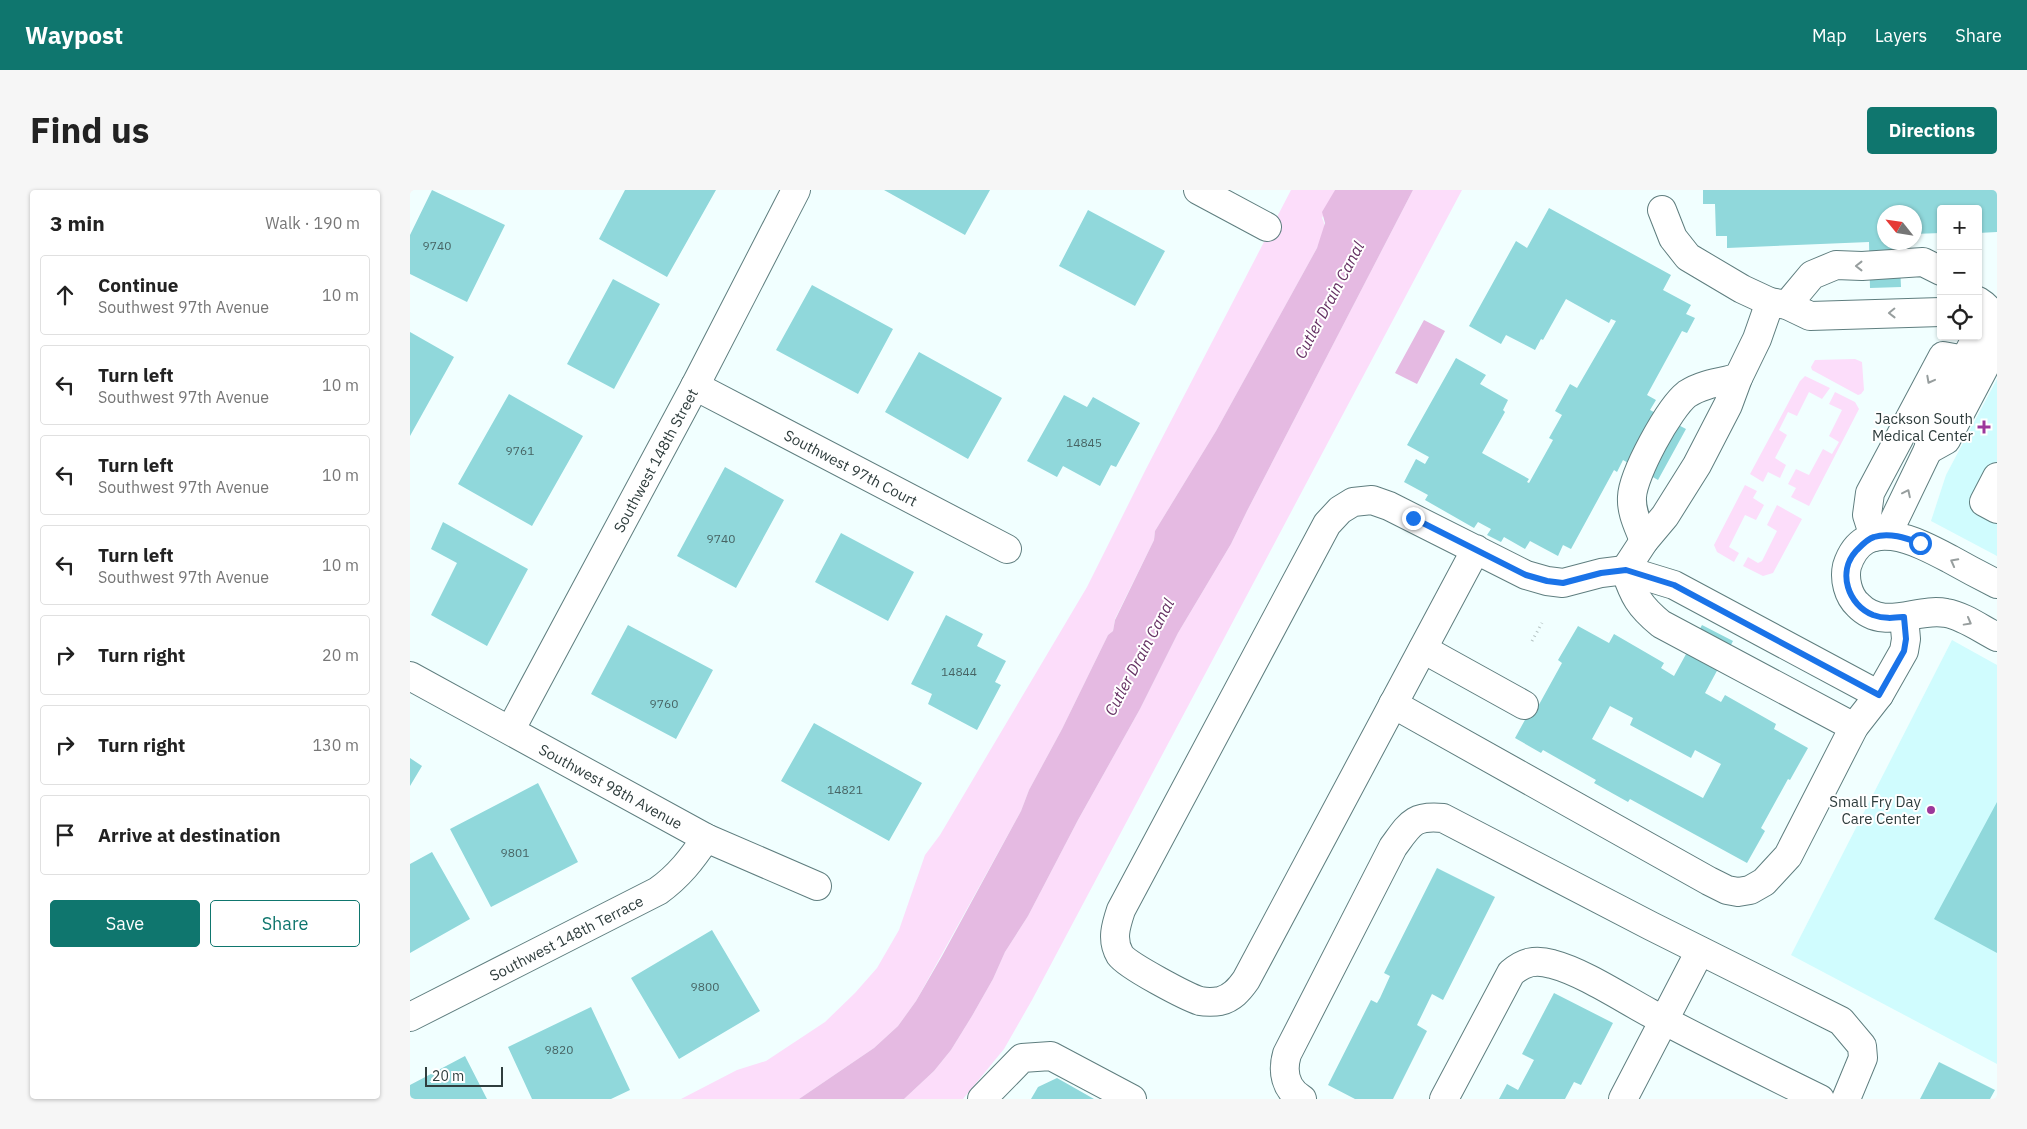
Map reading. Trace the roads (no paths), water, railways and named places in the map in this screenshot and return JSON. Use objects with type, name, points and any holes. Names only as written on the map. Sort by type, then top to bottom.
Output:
[{"type":"street","name":"Southwest 148th Street","points":[[511,730],[695,386],[796,190]]},
{"type":"street","points":[[1198,190],[1267,227]]},
{"type":"street","points":[[1662,210],[1673,238],[1688,257],[1742,289],[1810,316],[1937,312]]},
{"type":"street","points":[[1626,570],[1644,541],[1665,516],[1697,465],[1728,405],[1738,378],[1757,339],[1778,304],[1812,275],[1836,265],[1862,266],[1923,262],[1937,269]]},
{"type":"street","points":[[1928,450],[1946,440],[1994,349],[1989,331],[1992,320],[1990,310],[1982,304]]},
{"type":"street","points":[[1880,536],[1928,450],[1936,416],[1973,344],[1989,331]]},
{"type":"street","points":[[1880,536],[1867,516],[1870,493],[1943,356],[1965,360]]},
{"type":"street","points":[[1644,541],[1634,513],[1632,498],[1638,473],[1674,407],[1687,394],[1702,386],[1738,378]]},
{"type":"street","name":"Southwest 97th Court","points":[[695,386],[1007,549]]},
{"type":"street","points":[[1997,477],[1984,502],[1997,509]]},
{"type":"street","points":[[1476,549],[1246,980],[1236,993],[1219,1002],[1201,1001],[1129,964],[1120,954],[1114,939],[1121,910],[1327,524],[1340,510],[1353,502],[1372,500],[1389,506],[1476,549],[1526,575],[1563,583],[1601,573],[1626,570],[1674,585],[1879,695]]},
{"type":"street","points":[[1997,584],[1920,543],[1903,537],[1880,536],[1862,544],[1853,554],[1847,567],[1846,579],[1849,593],[1858,606],[1872,615],[1888,618],[1944,612],[1957,616],[1997,637]]},
{"type":"street","points":[[1626,570],[1637,599],[1645,611],[1661,624],[1854,727]]},
{"type":"street","points":[[1393,704],[1727,890],[1738,892],[1750,890],[1764,882],[1788,856],[1854,727],[1879,695],[1904,651],[1906,639],[1904,617]]},
{"type":"street","points":[[1423,649],[1524,705]]},
{"type":"street","name":"Southwest 98th Avenue","points":[[410,676],[706,838],[817,886]]},
{"type":"street","points":[[1302,1099],[1288,1084],[1283,1068],[1287,1054],[1393,847],[1411,824],[1427,816],[1443,818],[1700,951],[1841,1021],[1862,1046],[1863,1058],[1846,1099]]},
{"type":"street","name":"Southwest 148th Terrace","points":[[410,1017],[658,891],[673,880],[687,865],[706,838]]},
{"type":"street","points":[[1623,1099],[1700,951]]},
{"type":"street","points":[[1444,1099],[1511,973],[1521,964],[1535,961],[1552,963],[1572,972],[1820,1099]]},
{"type":"street","points":[[982,1099],[1022,1058],[1051,1056],[1132,1099]]},
{"type":"water","name":"Cutler Drain Canal","points":[[1335,190],[1413,190],[1231,544],[1178,633],[1140,709],[1078,820],[1028,916],[1005,952],[993,979],[972,1016],[951,1050],[934,1071],[904,1099],[799,1099],[874,1048],[898,1026],[916,1001],[1021,811],[1029,790],[1062,729],[1108,635],[1113,631],[1115,620],[1154,540],[1155,531],[1216,431],[1317,248],[1325,223],[1322,212]]},
{"type":"water","points":[[1424,320],[1445,331],[1417,384],[1395,373]]},
{"type":"place","name":"Jackson South Medical Center","points":[[1984,427]]},
{"type":"place","name":"Small Fry Day Care Center","points":[[1931,810]]}]
